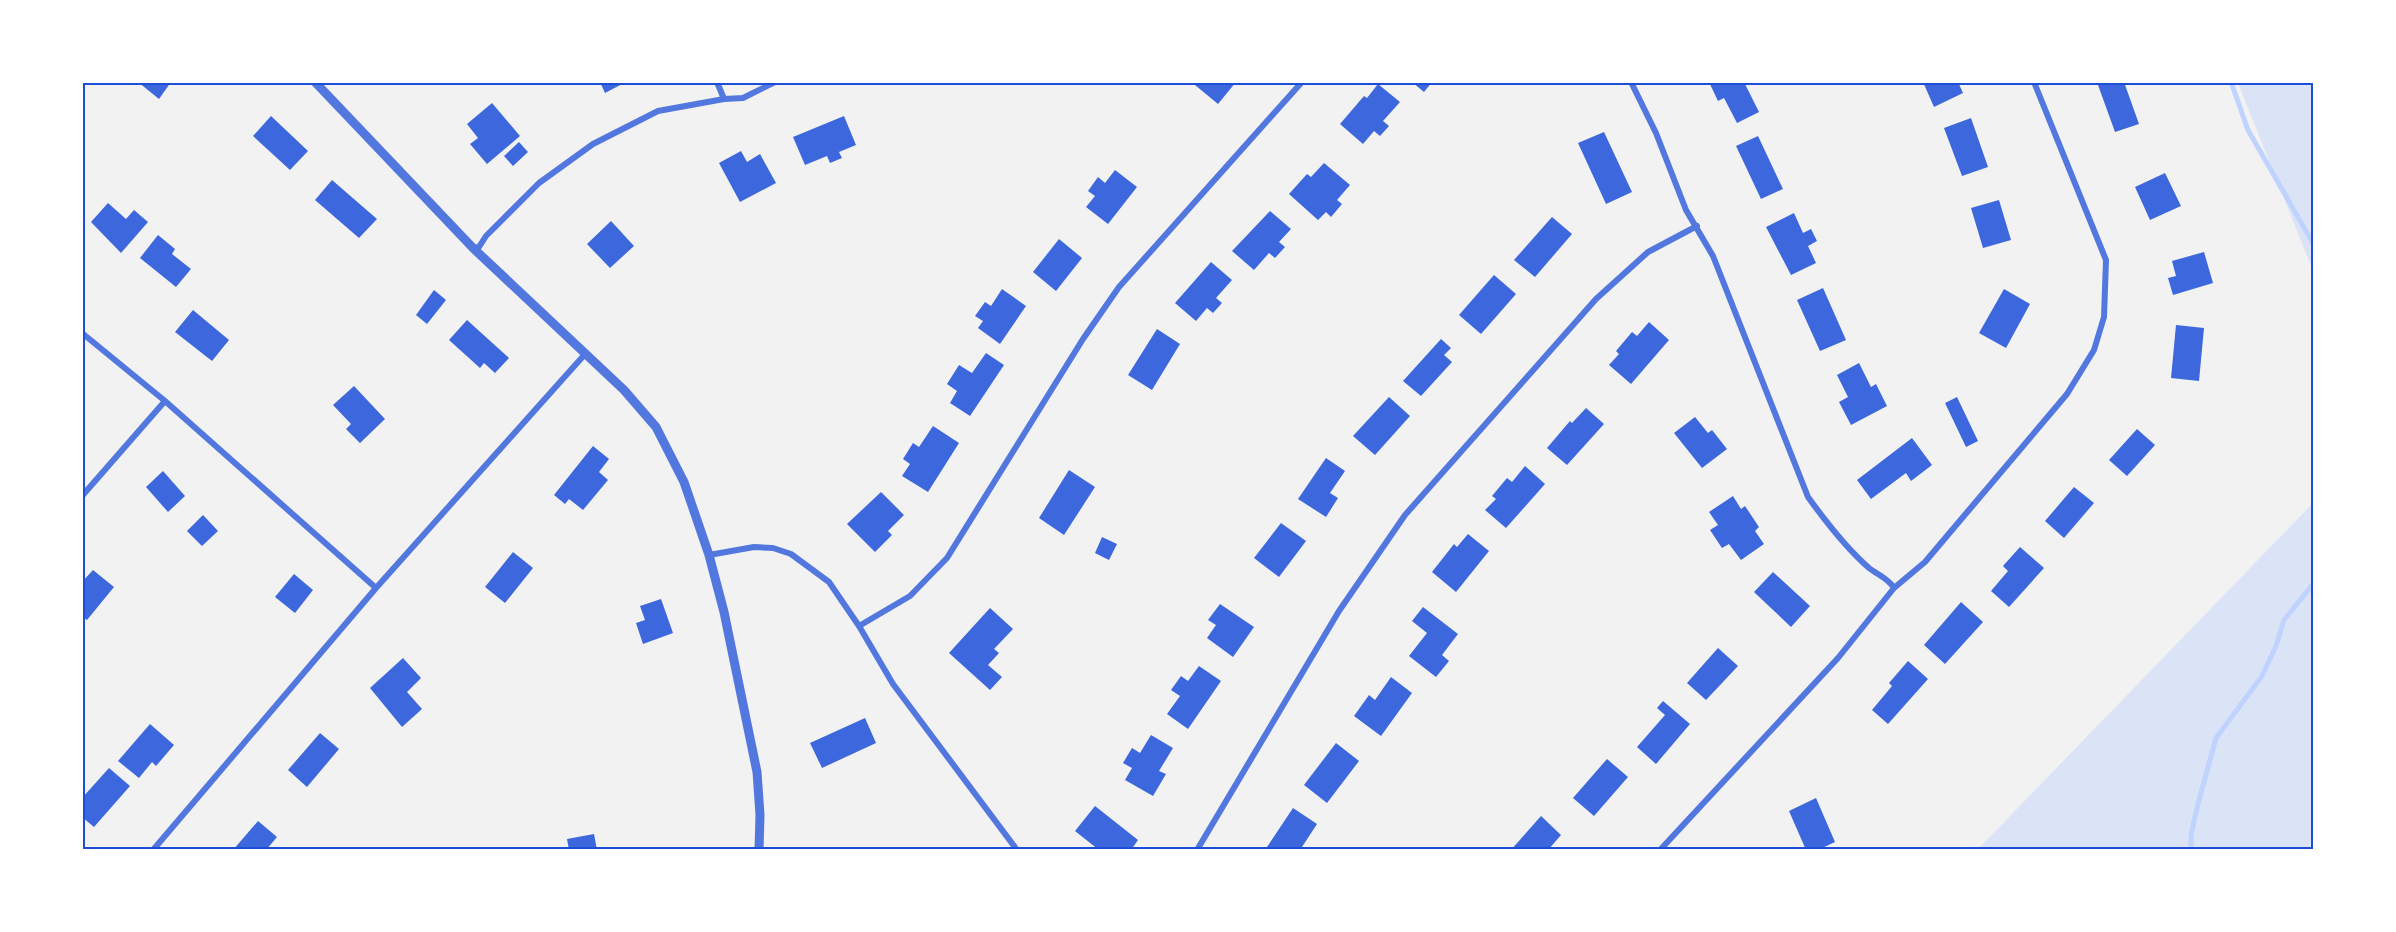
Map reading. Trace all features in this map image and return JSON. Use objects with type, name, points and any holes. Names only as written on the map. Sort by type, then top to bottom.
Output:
[{"type":"street","points":[[315,82],[473,248],[624,390],[656,427],[684,482],[709,555],[724,612],[757,772],[760,815],[759,849]]},
{"type":"street","points":[[717,82],[724,99]]},
{"type":"street","points":[[473,248],[479,247],[486,236],[539,183],[593,144],[658,111],[724,99],[743,98],[775,82]]},
{"type":"street","points":[[859,627],[910,596],[947,558],[1083,339],[1119,287],[1302,82]]},
{"type":"street","points":[[1631,82],[1656,133],[1686,210],[1713,256],[1808,497],[1827,524],[1869,567],[1890,582],[1894,588]]},
{"type":"street","points":[[1660,849],[1838,658],[1894,588],[1925,562],[2067,394],[2094,350],[2104,317],[2106,260],[2034,82]]},
{"type":"street","points":[[1197,849],[1339,611],[1405,515],[1596,299],[1648,252],[1697,226]]},
{"type":"street","points":[[82,333],[165,401],[376,588]]},
{"type":"street","points":[[153,849],[376,588],[586,353]]},
{"type":"street","points":[[82,496],[165,401]]},
{"type":"street","points":[[709,555],[754,546],[773,548],[791,554],[829,582],[893,684],[1017,849]]},
{"type":"shaded area","points":[[2238,83],[2313,83],[2313,271]]},
{"type":"shaded area","points":[[2313,503],[2313,849],[1978,849]]},
{"type":"building","points":[[138,82],[171,82],[159,99]]},
{"type":"building","points":[[600,82],[626,82],[605,93]]},
{"type":"building","points":[[1197,82],[1236,82],[1218,104],[1195,85]]},
{"type":"building","points":[[1412,82],[1432,82],[1424,92]]},
{"type":"building","points":[[1709,82],[1744,82],[1759,112],[1737,123],[1724,98],[1718,101]]},
{"type":"building","points":[[1923,82],[1958,82],[1963,93],[1934,107]]},
{"type":"building","points":[[2106,82],[2124,82],[2139,124],[2115,132],[2098,85]]},
{"type":"building","points":[[1378,84],[1400,102],[1383,121],[1389,126],[1380,136],[1374,131],[1363,144],[1340,124],[1364,96],[1367,98]]},
{"type":"building","points":[[492,103],[520,136],[487,164],[470,144],[478,138],[467,124]]},
{"type":"building","points":[[271,116],[308,151],[290,170],[253,136]]},
{"type":"building","points":[[844,116],[856,145],[839,152],[842,158],[830,163],[827,156],[805,165],[793,137]]},
{"type":"building","points":[[1971,118],[1988,167],[1962,176],[1944,128]]},
{"type":"building","points":[[1604,132],[1632,192],[1606,204],[1578,143]]},
{"type":"building","points":[[1758,136],[1783,189],[1761,199],[1736,146]]},
{"type":"building","points":[[519,142],[528,152],[513,166],[504,156]]},
{"type":"building","points":[[741,151],[747,162],[760,154],[776,183],[740,202],[719,163]]},
{"type":"building","points":[[1324,163],[1350,185],[1337,200],[1342,204],[1331,217],[1326,212],[1318,220],[1289,194],[1307,174],[1311,177]]},
{"type":"building","points":[[1115,170],[1137,187],[1108,224],[1086,207],[1095,196],[1088,191],[1098,177],[1105,183]]},
{"type":"building","points":[[2165,173],[2181,206],[2150,220],[2135,187]]},
{"type":"building","points":[[332,180],[377,219],[359,238],[315,200]]},
{"type":"building","points":[[1999,200],[2011,240],[1983,248],[1971,208]]},
{"type":"building","points":[[108,203],[126,219],[134,210],[148,222],[121,253],[91,222]]},
{"type":"building","points":[[1270,211],[1291,229],[1279,242],[1285,247],[1275,258],[1269,253],[1254,270],[1232,251]]},
{"type":"building","points":[[1794,213],[1803,233],[1811,229],[1817,241],[1808,246],[1816,263],[1791,275],[1766,227]]},
{"type":"building","points":[[1552,217],[1572,234],[1535,277],[1514,260]]},
{"type":"building","points":[[611,221],[634,246],[610,268],[587,244]]},
{"type":"building","points":[[158,235],[175,249],[172,254],[191,269],[176,287],[140,258]]},
{"type":"building","points":[[1059,239],[1082,258],[1056,291],[1033,272]]},
{"type":"building","points":[[2204,252],[2213,283],[2173,295],[2168,278],[2176,276],[2172,261]]},
{"type":"building","points":[[1211,262],[1232,280],[1216,298],[1222,303],[1213,313],[1207,308],[1196,321],[1175,303]]},
{"type":"building","points":[[1494,275],[1516,294],[1481,334],[1459,315]]},
{"type":"building","points":[[1823,288],[1846,340],[1820,351],[1797,300]]},
{"type":"building","points":[[1002,289],[1026,306],[1000,344],[978,328],[983,321],[975,316],[985,302],[991,306]]},
{"type":"building","points":[[2004,289],[2030,304],[2006,348],[1979,333]]},
{"type":"building","points":[[434,290],[446,300],[427,324],[416,315]]},
{"type":"building","points":[[193,310],[229,340],[212,361],[175,332]]},
{"type":"building","points":[[467,320],[509,358],[495,373],[484,363],[480,368],[449,340]]},
{"type":"building","points":[[1649,322],[1669,340],[1631,384],[1609,365],[1619,354],[1616,351],[1632,332],[1637,336]]},
{"type":"building","points":[[2176,325],[2204,328],[2199,381],[2171,378]]},
{"type":"building","points":[[1157,329],[1180,344],[1152,390],[1128,375]]},
{"type":"building","points":[[1441,339],[1451,348],[1444,355],[1452,362],[1421,396],[1403,381]]},
{"type":"building","points":[[986,353],[1004,365],[970,416],[950,403],[957,391],[947,384],[959,365],[972,373]]},
{"type":"building","points":[[1859,363],[1871,387],[1876,384],[1887,406],[1851,425],[1839,402],[1848,397],[1837,375]]},
{"type":"building","points":[[354,386],[385,419],[360,443],[346,429],[351,424],[333,405]]},
{"type":"building","points":[[1389,397],[1410,416],[1375,455],[1353,436]]},
{"type":"building","points":[[1957,397],[1978,441],[1966,447],[1945,403]]},
{"type":"building","points":[[1586,408],[1604,424],[1567,465],[1547,448],[1570,421],[1572,423]]},
{"type":"building","points":[[1695,417],[1708,433],[1712,430],[1727,449],[1702,468],[1674,433]]},
{"type":"building","points":[[933,426],[959,443],[928,492],[902,476],[910,464],[903,459],[913,443],[919,447]]},
{"type":"building","points":[[2137,429],[2155,445],[2127,476],[2109,460]]},
{"type":"building","points":[[1912,438],[1932,465],[1911,481],[1906,473],[1871,499],[1857,480]]},
{"type":"building","points":[[593,446],[609,459],[599,472],[608,480],[583,510],[569,499],[565,504],[554,495]]},
{"type":"building","points":[[1326,458],[1345,471],[1330,493],[1338,498],[1326,517],[1298,499]]},
{"type":"building","points":[[1525,466],[1545,484],[1506,528],[1485,510],[1496,499],[1492,496],[1507,478],[1512,482]]},
{"type":"building","points":[[1069,470],[1095,487],[1064,535],[1039,518]]},
{"type":"building","points":[[163,471],[185,496],[168,512],[146,487]]},
{"type":"building","points":[[2074,487],[2094,503],[2064,538],[2045,521]]},
{"type":"building","points":[[881,492],[904,515],[888,531],[892,535],[875,552],[847,524]]},
{"type":"building","points":[[1733,496],[1741,509],[1745,506],[1759,527],[1755,531],[1764,544],[1741,560],[1729,544],[1722,548],[1710,530],[1718,525],[1709,512]]},
{"type":"building","points":[[203,515],[218,531],[202,546],[187,531]]},
{"type":"building","points":[[1281,523],[1306,541],[1279,577],[1254,558]]},
{"type":"building","points":[[1468,534],[1489,551],[1456,592],[1432,572],[1454,544],[1457,547]]},
{"type":"building","points":[[1102,537],[1117,544],[1109,560],[1095,553]]},
{"type":"building","points":[[2020,547],[2044,568],[2009,607],[1991,591],[2008,571],[2003,566]]},
{"type":"building","points":[[513,552],[533,568],[505,603],[485,587]]},
{"type":"building","points":[[93,570],[114,587],[87,620],[82,617],[82,582]]},
{"type":"building","points":[[1773,572],[1810,606],[1791,627],[1754,592]]},
{"type":"building","points":[[294,574],[313,590],[295,613],[275,597]]},
{"type":"building","points":[[661,599],[673,633],[643,644],[636,623],[645,620],[640,606]]},
{"type":"building","points":[[1961,602],[1983,622],[1945,664],[1924,645]]},
{"type":"building","points":[[1220,604],[1254,627],[1233,657],[1207,638],[1216,625],[1208,620]]},
{"type":"building","points":[[1423,607],[1458,634],[1442,655],[1449,661],[1436,677],[1409,656],[1427,633],[1412,621]]},
{"type":"building","points":[[990,608],[1013,629],[994,649],[999,653],[988,665],[1002,677],[990,690],[949,653]]},
{"type":"building","points":[[1718,648],[1738,666],[1706,700],[1687,683]]},
{"type":"building","points":[[403,658],[421,678],[407,692],[422,709],[402,727],[370,688]]},
{"type":"building","points":[[1908,661],[1928,679],[1888,724],[1872,710],[1892,686],[1889,683]]},
{"type":"building","points":[[1199,666],[1221,681],[1188,729],[1167,714],[1180,696],[1171,690],[1181,676],[1188,681]]},
{"type":"building","points":[[1391,677],[1412,693],[1381,736],[1354,716],[1369,695],[1375,700]]},
{"type":"building","points":[[1663,701],[1690,724],[1656,764],[1637,747],[1665,715],[1657,708]]},
{"type":"building","points":[[865,718],[876,743],[822,768],[810,743]]},
{"type":"building","points":[[150,724],[174,745],[156,766],[152,762],[139,778],[118,761]]},
{"type":"building","points":[[320,733],[339,749],[307,787],[288,770]]},
{"type":"building","points":[[1151,735],[1173,748],[1159,771],[1166,774],[1153,796],[1125,780],[1132,768],[1123,763],[1132,748],[1140,753]]},
{"type":"building","points":[[1336,743],[1359,761],[1327,803],[1304,785]]},
{"type":"building","points":[[1607,759],[1628,777],[1594,816],[1573,798]]},
{"type":"building","points":[[109,768],[130,786],[94,827],[82,817],[82,798]]},
{"type":"building","points":[[1816,798],[1835,842],[1818,850],[1806,850],[1789,811]]},
{"type":"building","points":[[1095,806],[1138,840],[1131,850],[1099,850],[1075,831]]},
{"type":"building","points":[[1293,808],[1317,824],[1300,850],[1265,850]]},
{"type":"building","points":[[1541,816],[1561,835],[1548,850],[1511,850]]},
{"type":"building","points":[[258,821],[277,837],[266,850],[233,850]]},
{"type":"building","points":[[594,834],[597,850],[569,850],[567,839]]},
{"type":"waterway","points":[[2231,82],[2248,130],[2314,245]]},
{"type":"waterway","points":[[2191,850],[2191,835],[2216,738],[2262,676],[2276,646],[2284,620],[2314,583]]}]
